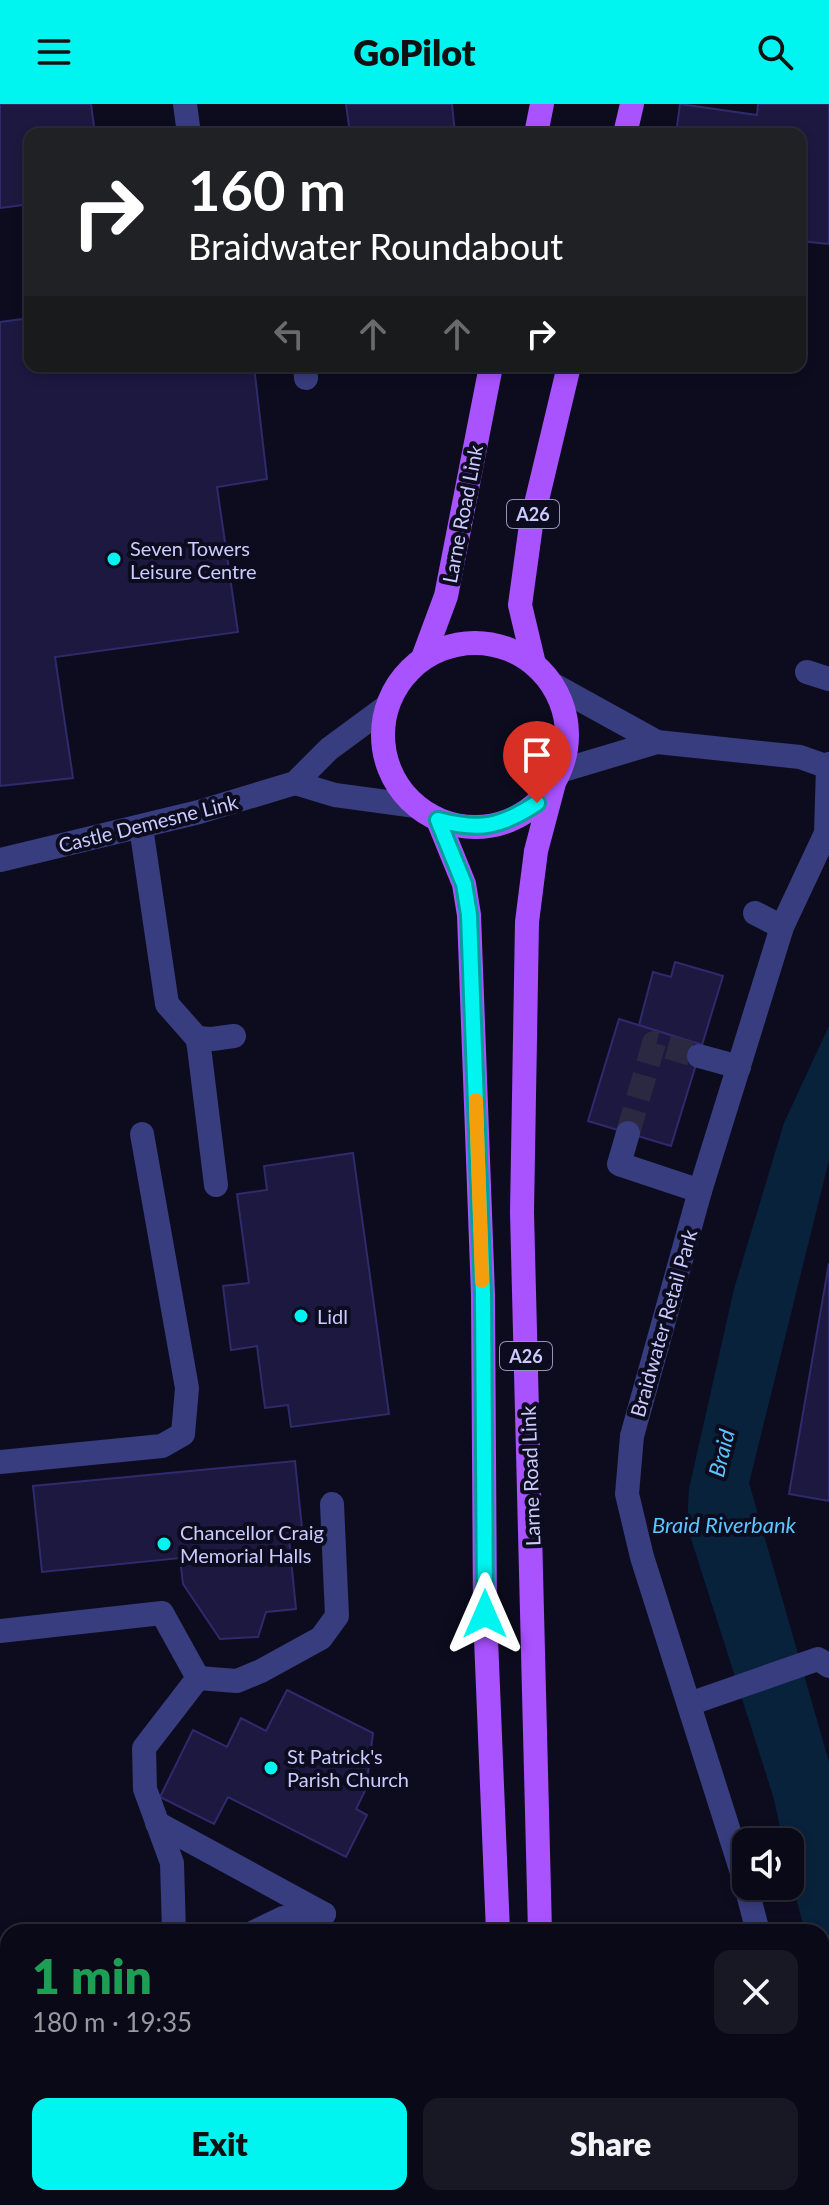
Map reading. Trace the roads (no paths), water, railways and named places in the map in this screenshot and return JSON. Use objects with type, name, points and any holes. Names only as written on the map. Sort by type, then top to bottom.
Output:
[{"type":"main road","points":[[537,128],[542,104]]},
{"type":"main road","points":[[626,128],[632,104]]},
{"type":"main road","name":"Larne Road Link","points":[[423,658],[446,596],[490,372]]},
{"type":"main road","name":"A26","points":[[534,664],[520,605],[531,525],[568,372]]},
{"type":"main road","name":"A26","points":[[479,643],[508,649],[534,664],[552,684],[563,707],[567,733],[557,777],[537,803],[515,818],[490,826],[464,827],[438,820],[416,806],[398,787],[387,764],[382,738],[386,707],[401,678],[423,658],[450,646],[479,643]]},
{"type":"main road","name":"Larne Road Link","points":[[540,1924],[522,1212],[527,922],[536,851],[557,777]]},
{"type":"main road","name":"A26","points":[[438,820],[464,884],[469,915],[483,1295],[485,1614],[498,1924]]},
{"type":"street","points":[[185,104],[188,128]]},
{"type":"street","points":[[552,684],[657,742],[800,757],[828,766]]},
{"type":"street","name":"Castle Demesne Link","points":[[0,860],[141,827],[295,783],[329,749],[386,707]]},
{"type":"street","points":[[557,777],[657,742]]},
{"type":"street","name":"Braidwater Retail Park","points":[[732,1841],[642,1557],[627,1494],[632,1436],[700,1191],[782,927],[826,833],[828,766]]},
{"type":"street","points":[[295,783],[335,795],[416,806]]},
{"type":"street","points":[[141,827],[167,1004],[197,1038],[216,1185]]},
{"type":"street","points":[[755,913],[782,927]]},
{"type":"street","points":[[197,1038],[234,1036]]},
{"type":"street","points":[[699,1056],[739,1067]]},
{"type":"street","points":[[628,1133],[619,1164],[700,1191]]},
{"type":"street","points":[[0,1462],[162,1446],[183,1434],[187,1388],[142,1134]]},
{"type":"street","points":[[198,1678],[237,1681],[321,1638],[337,1616],[332,1504]]},
{"type":"street","points":[[0,1631],[162,1613],[198,1678]]},
{"type":"street","points":[[689,1704],[823,1663]]},
{"type":"street","points":[[174,1924],[172,1863],[145,1789],[144,1748],[198,1678]]},
{"type":"street","points":[[157,1823],[324,1914],[283,1918],[271,1924]]},
{"type":"street","name":"Braidwater Retail Park","points":[[750,1900],[756,1924]]},
{"type":"water","name":"Braid Riverbank","points":[[829,1026],[829,1160],[749,1483],[829,1762],[829,1924],[804,1924],[797,1900],[804,1900],[804,1828],[780,1828],[774,1799],[687,1526],[689,1489],[734,1289],[784,1123]]},
{"type":"tunnel","points":[[628,1133],[654,1043],[699,1056]]},
{"type":"place","name":"Seven Towers Leisure Centre","points":[[114,559]]},
{"type":"place","name":"Lidl","points":[[301,1316]]},
{"type":"place","name":"Chancellor Craig Memorial Halls","points":[[164,1544]]},
{"type":"place","name":"St Patrick's Parish Church","points":[[271,1768]]},
{"type":"water label","name":"Braid","points":[[721,1453]]}]
